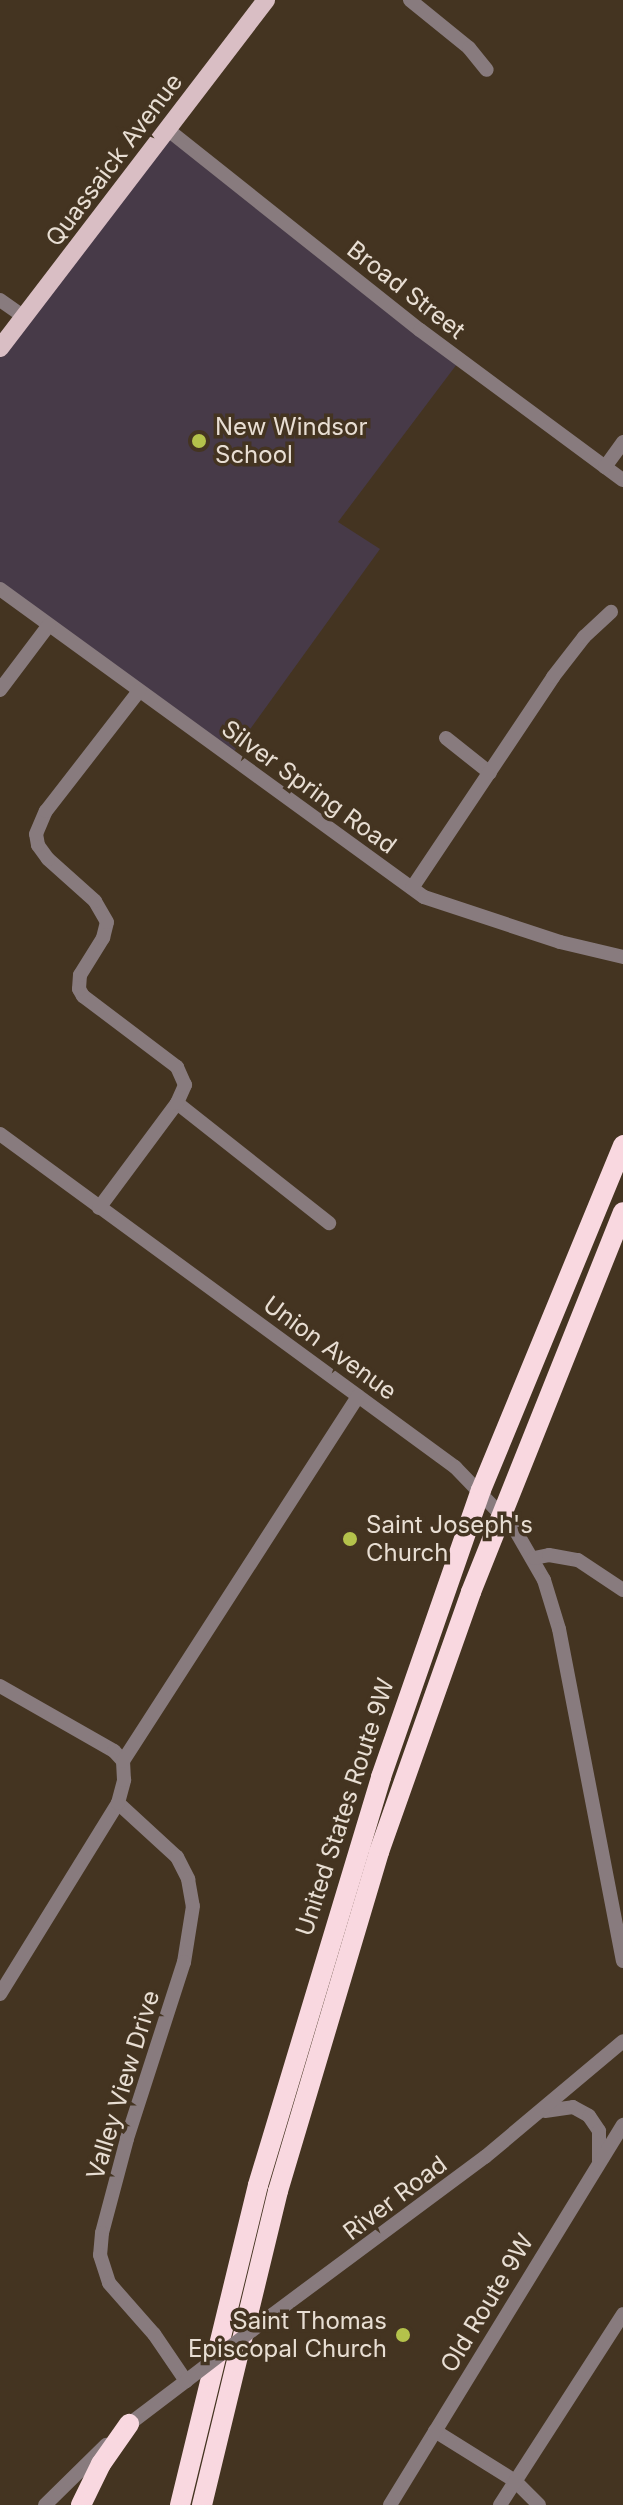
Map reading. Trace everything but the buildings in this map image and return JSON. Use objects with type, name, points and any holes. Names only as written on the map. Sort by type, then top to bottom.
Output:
[{"type":"highway","name":"United States Route 9W","points":[[180,2505],[238,2259],[309,2008],[404,1707],[481,1490],[623,1145]]},
{"type":"highway","name":"United States Route 9W","points":[[202,2505],[263,2250],[329,2014],[404,1775],[502,1513],[623,1212]]},
{"type":"highway","points":[[81,2505],[101,2464],[129,2424]]},
{"type":"main road","name":"Quassaick Avenue","points":[[0,348],[266,0]]},
{"type":"street","points":[[410,0],[469,48],[487,70]]},
{"type":"street","name":"Broad Street","points":[[167,129],[420,330],[623,480]]},
{"type":"street","points":[[0,300],[24,317]]},
{"type":"street","points":[[605,467],[623,442]]},
{"type":"street","name":"Silver Spring Road","points":[[0,589],[424,897],[548,938],[623,957]]},
{"type":"street","points":[[412,888],[553,677],[584,637],[611,612]]},
{"type":"street","points":[[0,690],[49,625]]},
{"type":"street","points":[[99,1208],[177,1103],[185,1085],[177,1067],[101,1010],[79,989],[80,975],[103,938],[107,922],[95,901],[43,852],[36,834],[46,811],[139,691]]},
{"type":"street","points":[[446,738],[490,773]]},
{"type":"street","points":[[177,1103],[329,1223]]},
{"type":"street","name":"Union Avenue","points":[[0,1134],[481,1490],[502,1513],[534,1558]]},
{"type":"street","points":[[0,1994],[118,1803],[124,1780],[123,1761],[358,1396]]},
{"type":"street","points":[[623,1590],[578,1560],[549,1555],[534,1558],[559,1629],[623,1961]]},
{"type":"street","points":[[0,1686],[114,1751],[123,1761]]},
{"type":"street","name":"Valley View Drive","points":[[118,1803],[177,1857],[188,1879],[193,1906],[184,1962],[127,2139],[102,2233],[100,2255],[109,2283],[154,2334],[186,2381]]},
{"type":"street","points":[[309,2008],[329,2014]]},
{"type":"street","name":"River Road","points":[[45,2505],[129,2424],[424,2205],[541,2112],[623,2041]]},
{"type":"street","points":[[541,2112],[562,2106],[589,2116],[601,2139],[599,2162]]},
{"type":"street","name":"Old Route 9W","points":[[390,2505],[623,2125]]},
{"type":"street","points":[[500,2505],[623,2315]]},
{"type":"street","points":[[435,2431],[515,2481],[539,2505]]},
{"type":"shaded area","name":"New Windsor School","points":[[167,129],[460,360],[338,522],[380,549],[230,757],[0,589],[0,347]]},
{"type":"place","name":"New Windsor School","points":[[199,441]]},
{"type":"place","name":"Saint Joseph's Church","points":[[350,1539]]},
{"type":"place","name":"Saint Thomas Episcopal Church","points":[[403,2335]]}]
